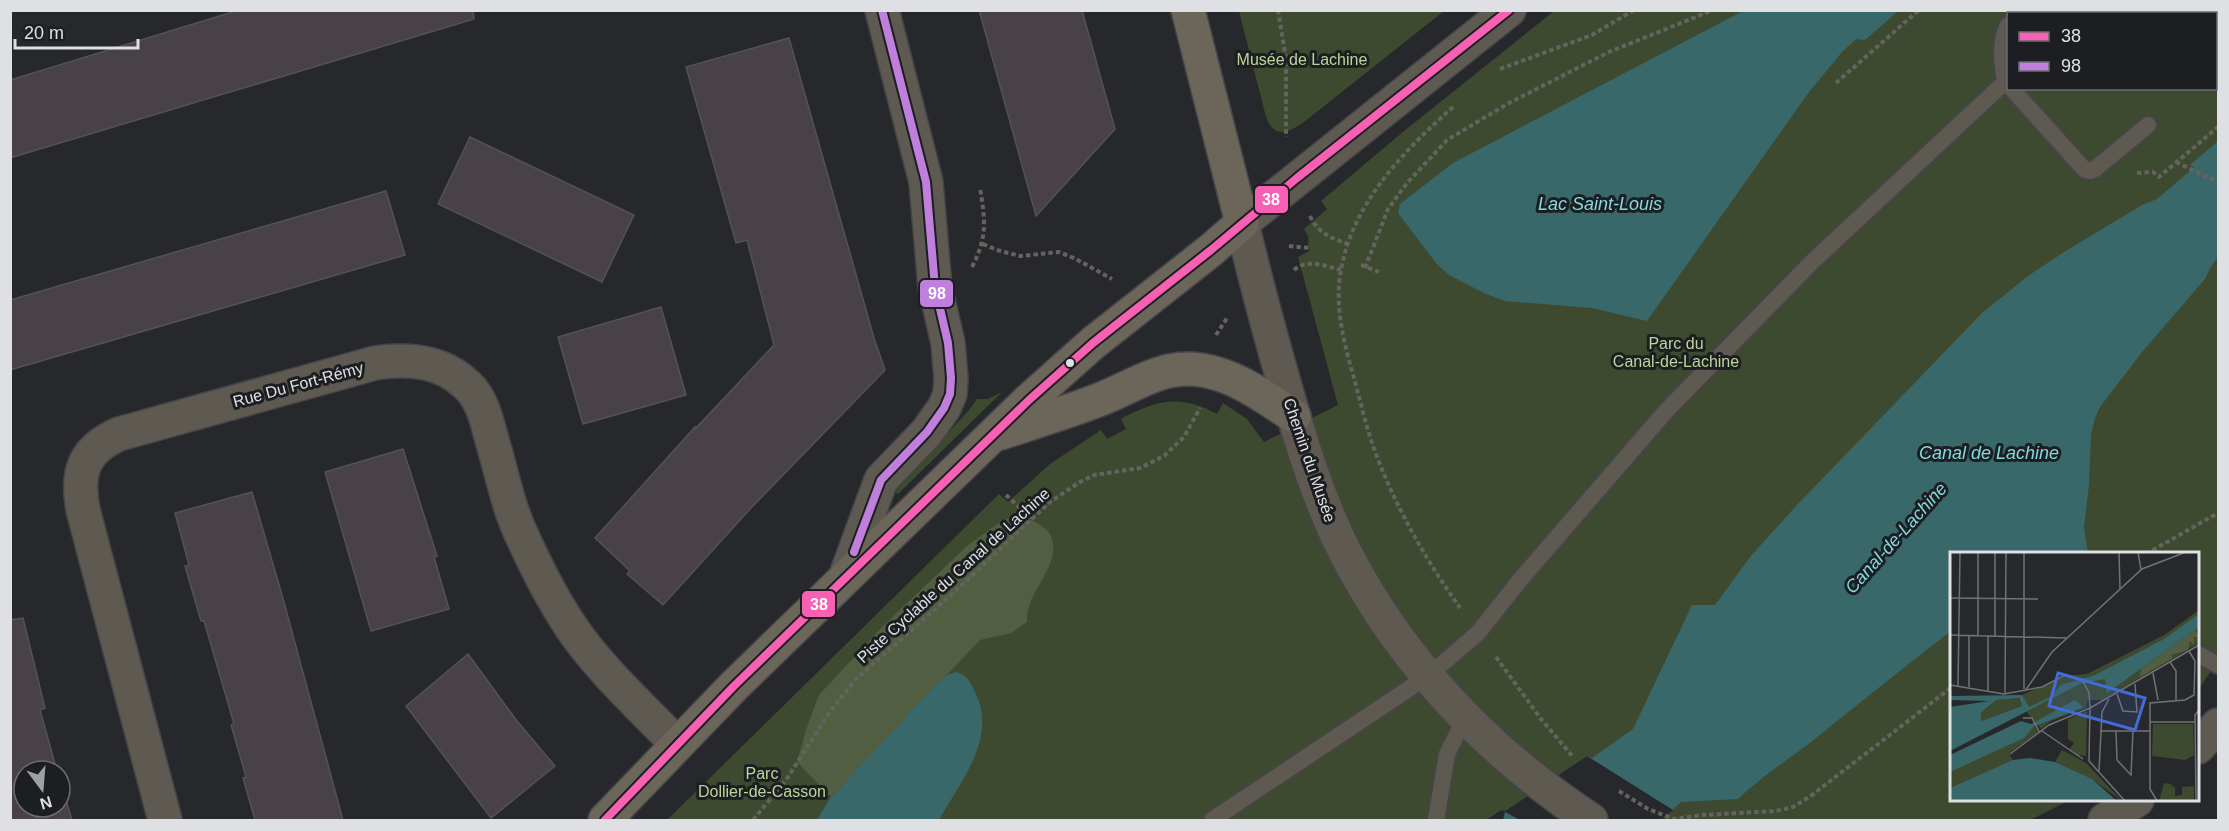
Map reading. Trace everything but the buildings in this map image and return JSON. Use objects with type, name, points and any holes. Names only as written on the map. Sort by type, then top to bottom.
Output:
[{"type":"main road","name":"Chemin du Musée","points":[[1188,10],[1242,223]]},
{"type":"main road","points":[[605,820],[677,744],[990,436],[1093,343],[1242,223]]},
{"type":"main road","points":[[990,436],[1102,399],[1142,379],[1165,371],[1197,369],[1217,374],[1240,383],[1294,416]]},
{"type":"street","points":[[845,578],[881,480],[927,432],[944,408],[950,394],[951,363],[935,287],[926,182],[882,10]]},
{"type":"street","points":[[1242,223],[1509,10]]},
{"type":"street","name":"Chemin du Musée","points":[[1242,223],[1255,279],[1294,416],[1316,484],[1345,553],[1393,631],[1464,718],[1488,742],[1542,787],[1591,820]]},
{"type":"street","name":"Rue Du Fort-Rémy","points":[[165,820],[83,510],[80,480],[85,462],[95,449],[106,440],[119,434],[375,363],[406,360],[435,365],[460,379],[474,393],[488,425],[518,529],[568,622],[599,663],[677,744]]},
{"type":"street","points":[[2199,746],[2218,726]]},
{"type":"street","points":[[2104,820],[2134,801]]},
{"type":"lane","points":[[2007,27],[2001,56],[2007,81]]},
{"type":"lane","points":[[1212,820],[1428,676],[1478,633],[1520,580],[1666,411],[1812,262],[2007,86]]},
{"type":"lane","points":[[2013,90],[2085,170],[2096,169],[2148,125]]},
{"type":"lane","points":[[2199,655],[2218,665]]},
{"type":"lane","points":[[1436,820],[1447,754],[1464,718]]},
{"type":"path","points":[[1278,10],[1286,59],[1286,142]]},
{"type":"path","points":[[1495,72],[1508,64],[1592,35],[1634,10]]},
{"type":"path","points":[[1379,272],[1363,266],[1388,210],[1407,183],[1447,140],[1499,109],[1609,52],[1713,10]]},
{"type":"path","points":[[1836,82],[1919,10]]},
{"type":"path","points":[[1460,101],[1421,137],[1377,186],[1349,244],[1341,270],[1339,291],[1343,335],[1372,443],[1413,536],[1465,615]]},
{"type":"path","points":[[2218,127],[2176,162],[2218,182]]},
{"type":"path","points":[[1310,216],[1314,224],[1327,236],[1349,244]]},
{"type":"path","points":[[983,244],[1020,256],[1059,252],[1121,284]]},
{"type":"path","points":[[1289,246],[1310,248]]},
{"type":"path","points":[[1295,269],[1299,265],[1311,262],[1341,270]]},
{"type":"path","points":[[1210,344],[1229,315]]},
{"type":"path","name":"Piste Cyclable du Canal de Lachine","points":[[753,820],[786,780],[829,713],[856,679],[1064,491],[1101,474],[1140,468],[1164,456],[1184,437],[1203,399]]},
{"type":"path","points":[[1006,495],[1032,519]]},
{"type":"path","points":[[2150,552],[2218,513]]},
{"type":"path","points":[[1490,648],[1541,719],[1578,763]]},
{"type":"path","points":[[1614,788],[1666,817],[1768,812],[1793,807],[1950,689]]},
{"type":"green space","name":"Musée de Lachine","points":[[1239,10],[1444,11],[1304,122],[1282,132],[1273,129],[1266,117]]},
{"type":"green space","name":"Parc du Canal-de-Lachine","points":[[1554,11],[2218,11],[2218,661],[2199,689],[2199,552],[1950,552],[1950,801],[2068,801],[2030,820],[667,820],[999,494],[1008,502],[1050,464],[1101,430],[1107,439],[1126,429],[1121,419],[1157,404],[1180,402],[1217,414],[1223,403],[1247,419],[1264,442],[1338,405],[1298,257],[1309,251],[1308,236],[1304,229],[1327,209],[1321,201]]},
{"type":"green space","points":[[1002,392],[898,494],[895,492],[977,399],[988,399]]},
{"type":"green space","points":[[1024,517],[1046,529],[1053,545],[1050,564],[1028,609],[1027,622],[1011,633],[980,640],[831,797],[797,762],[819,695],[885,624],[967,546],[1004,519]]},
{"type":"water","name":"Lac Saint-Louis","points":[[1743,11],[1898,11],[1865,40],[1856,39],[1842,52],[1809,92],[1647,321],[1592,308],[1505,301],[1486,294],[1449,275],[1436,263],[1398,213],[1400,204],[1453,163]]},
{"type":"water","name":"Canal de Lachine","points":[[2218,141],[2218,257],[2205,279],[2142,352],[2100,407],[2095,418],[2091,434],[2084,528],[2088,552],[1950,552],[1950,632],[1738,799],[1681,802],[1661,820],[1486,820],[1501,810],[1505,811],[1587,756],[1592,758],[1633,729],[1692,605],[1715,605],[1750,557],[1797,505],[1982,313],[2028,276],[2064,252],[2142,205],[2157,199],[2194,167],[2190,165]]},
{"type":"water","points":[[955,672],[966,677],[974,690],[981,711],[982,727],[973,760],[939,820],[817,820],[831,797],[935,686],[947,675]]},
{"type":"pier","points":[[1587,756],[1673,810],[1661,820],[1520,820],[1505,812],[1503,820],[1486,820],[1501,810],[1505,811]]},
{"type":"transit line","name":"98","points":[[854,552],[881,480],[927,432],[944,408],[950,394],[951,378],[948,343],[935,287],[926,182],[882,10]]},
{"type":"transit line","name":"38","points":[[605,820],[734,686],[1029,400],[1093,343],[1509,10]]},
{"type":"water label","name":"Canal-de-Lachine","points":[[1896,538]]},
{"type":"park label","name":"Parc Dollier-de-Casson","points":[[762,782]]}]
